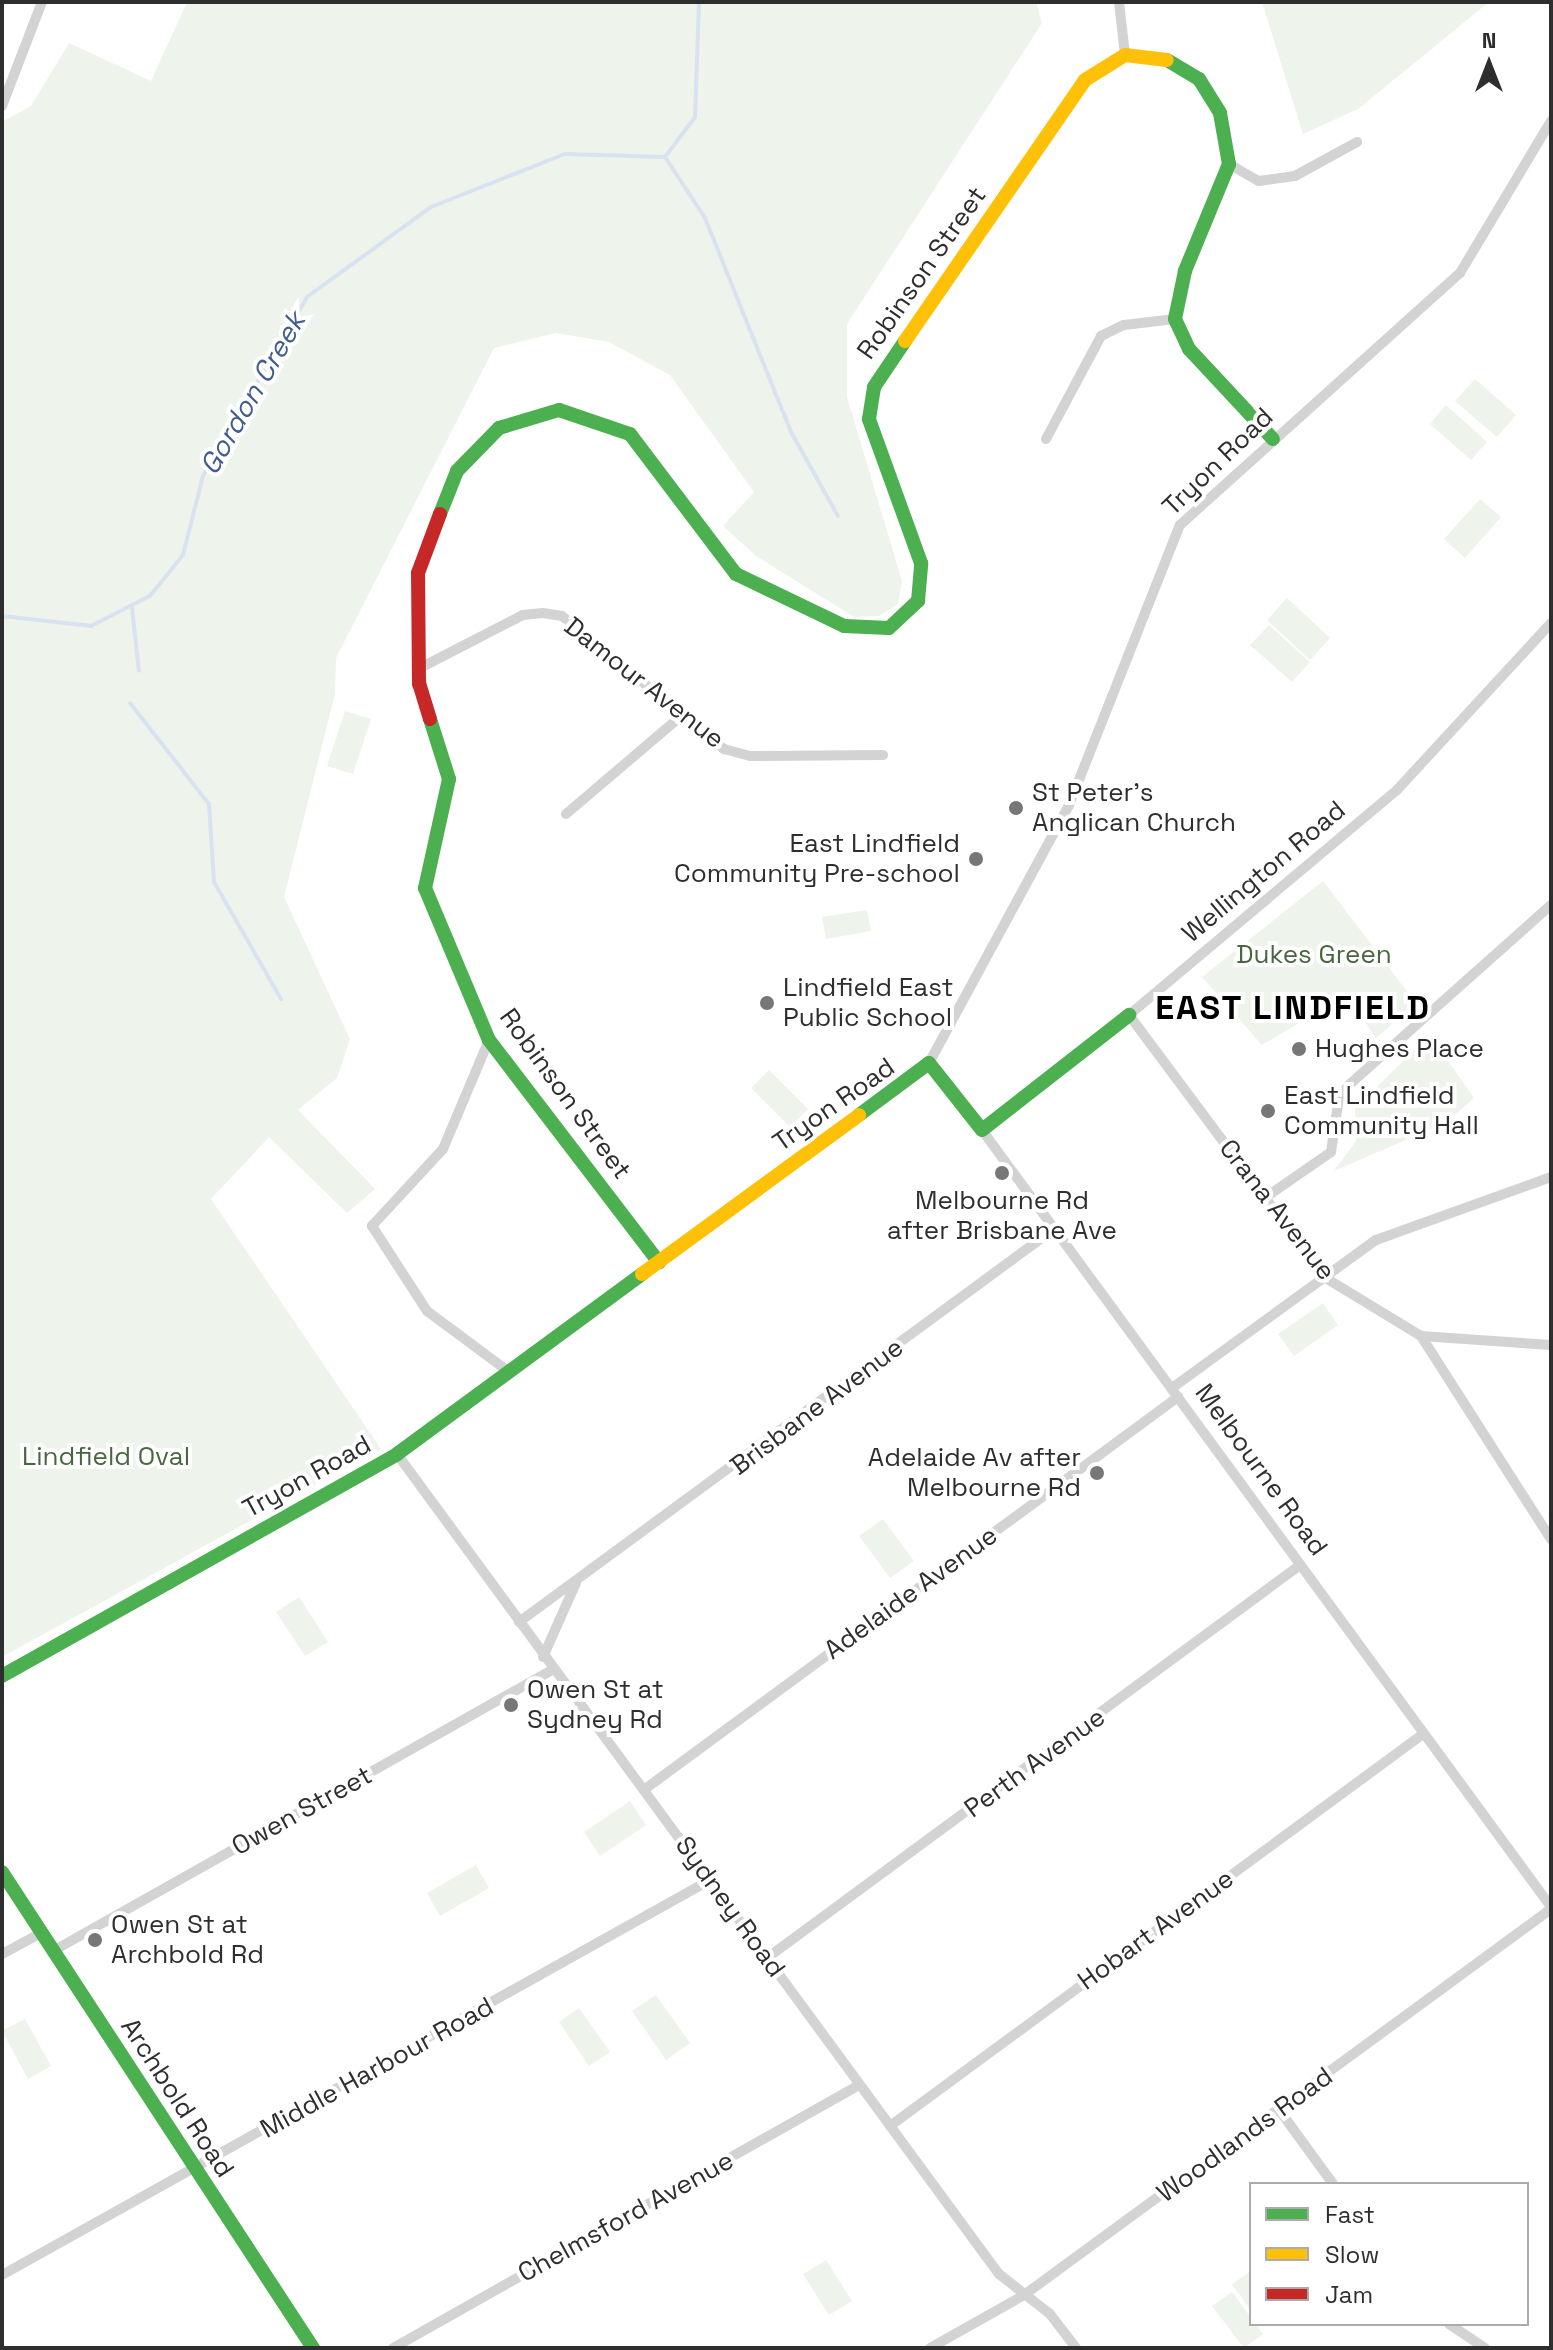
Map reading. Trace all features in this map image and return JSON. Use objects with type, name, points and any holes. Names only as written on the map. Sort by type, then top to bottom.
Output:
[{"type":"street","points":[[2,106],[42,2]]},
{"type":"street","points":[[1119,2],[1125,55],[1162,57],[1199,79],[1220,113],[1229,164],[1185,271],[1175,319],[1189,349],[1273,439]]},
{"type":"street","name":"Robinson Street","points":[[659,1262],[489,1040],[425,888],[449,779],[418,669],[418,573],[457,471],[499,428],[559,410],[630,434],[736,574],[844,626],[889,628],[905,617],[918,601],[921,563],[869,419],[874,387],[1085,80],[1125,55]]},
{"type":"street","name":"Tryon Road","points":[[2,1676],[397,1454],[929,1063],[1069,805],[1180,525],[1460,273],[1549,127]]},
{"type":"street","points":[[1229,164],[1259,181],[1295,176],[1357,142]]},
{"type":"street","points":[[1046,439],[1101,336],[1124,325],[1175,319]]},
{"type":"street","name":"Damour Avenue","points":[[418,669],[523,615],[543,613],[562,616],[724,749],[750,756],[883,755]]},
{"type":"street","name":"Wellington Road","points":[[982,1130],[1129,1015],[1397,790],[1551,623]]},
{"type":"street","points":[[566,814],[681,716]]},
{"type":"street","points":[[1266,1197],[1331,1152],[1339,1097],[1350,1084],[1551,905]]},
{"type":"street","name":"Crana Avenue","points":[[1129,1015],[1324,1277],[1421,1336],[1551,1539]]},
{"type":"street","points":[[489,1040],[443,1149],[372,1226],[427,1311],[509,1372]]},
{"type":"street","name":"Melbourne Road","points":[[929,1063],[1175,1392],[1551,1908]]},
{"type":"street","name":"Adelaide Avenue","points":[[645,1789],[1324,1277],[1397,1229],[1551,1177]]},
{"type":"street","name":"Brisbane Avenue","points":[[519,1622],[1054,1229]]},
{"type":"street","points":[[1421,1336],[1551,1345]]},
{"type":"street","name":"Sydney Road","points":[[397,1454],[552,1670],[645,1789],[708,1881],[999,2274],[1076,2348]]},
{"type":"street","name":"Perth Avenue","points":[[767,1958],[1300,1565]]},
{"type":"street","name":"Brisbane Avenue","points":[[543,1657],[577,1581]]},
{"type":"street","name":"Owen Street","points":[[53,1951],[552,1670]]},
{"type":"street","name":"Hobart Avenue","points":[[890,2126],[1423,1734]]},
{"type":"street","name":"Archbold Road","points":[[2,1872],[313,2348]]},
{"type":"street","name":"Middle Harbour Road","points":[[2,2275],[708,1881]]},
{"type":"street","name":"Woodlands Road","points":[[930,2348],[1024,2295],[1280,2111],[1551,1908]]},
{"type":"street","points":[[2,1954],[41,1933]]},
{"type":"street","name":"Chelmsford Avenue","points":[[393,2348],[859,2085]]},
{"type":"street","points":[[1280,2111],[1332,2182]]},
{"type":"street","points":[[1452,2326],[1485,2348]]},
{"type":"green space","name":"Lindfield Oval","points":[[187,2],[1036,2],[1042,23],[847,324],[847,397],[902,581],[898,604],[879,616],[854,617],[756,556],[723,526],[754,492],[670,375],[609,342],[556,333],[494,348],[336,658],[335,694],[284,897],[350,1039],[337,1078],[298,1110],[375,1189],[347,1213],[269,1137],[211,1199],[381,1449],[2,1657],[2,122],[31,106],[69,43],[151,81]]},
{"type":"green space","points":[[1262,2],[1489,2],[1358,109],[1303,134]]},
{"type":"green space","points":[[1475,379],[1516,415],[1497,437],[1455,401]]},
{"type":"green space","points":[[1446,405],[1487,442],[1471,460],[1430,424]]},
{"type":"green space","points":[[1480,499],[1501,517],[1465,558],[1444,539]]},
{"type":"green space","points":[[1287,598],[1330,638],[1310,660],[1267,620]]},
{"type":"green space","points":[[1269,625],[1310,662],[1292,682],[1250,645]]},
{"type":"green space","points":[[345,711],[371,719],[353,774],[327,766]]},
{"type":"green space","name":"Dukes Green","points":[[1323,881],[1416,1003],[1376,1038],[1346,995],[1262,1045],[1202,977]]},
{"type":"green space","points":[[867,910],[871,931],[826,939],[822,917]]},
{"type":"green space","points":[[1430,1035],[1474,1098],[1447,1122],[1334,1171],[1356,1141],[1355,1108]]},
{"type":"green space","points":[[769,1070],[808,1109],[790,1127],[751,1088]]},
{"type":"green space","points":[[1323,1303],[1338,1325],[1294,1356],[1278,1334]]},
{"type":"green space","points":[[883,1519],[914,1561],[890,1578],[859,1536]]},
{"type":"green space","points":[[299,1597],[328,1642],[305,1656],[276,1612]]},
{"type":"green space","points":[[630,1801],[646,1825],[600,1856],[584,1832]]},
{"type":"green space","points":[[476,1865],[489,1888],[440,1916],[427,1893]]},
{"type":"green space","points":[[656,1995],[690,2043],[666,2060],[632,2011]]},
{"type":"green space","points":[[579,2008],[610,2052],[589,2066],[559,2022]]},
{"type":"green space","points":[[25,2019],[51,2066],[28,2079],[2,2031]]},
{"type":"green space","points":[[826,2260],[852,2301],[829,2315],[803,2274]]},
{"type":"green space","points":[[1249,2272],[1249,2308],[1232,2284]]},
{"type":"green space","points":[[1232,2292],[1249,2315],[1249,2326],[1257,2326],[1263,2334],[1244,2348],[1212,2306]]},
{"type":"waterway","name":"Gordon Creek","points":[[2,616],[91,626],[150,596],[183,555],[203,476],[307,297],[431,207],[565,154],[665,157],[695,117],[699,2]]},
{"type":"waterway","points":[[665,157],[705,218],[791,432],[838,516]]},
{"type":"waterway","points":[[132,608],[139,671]]},
{"type":"waterway","points":[[130,703],[209,804],[214,882],[281,999]]},
{"type":"traffic: fast","points":[[1167,60],[1199,79],[1220,113],[1229,164],[1185,271],[1175,319],[1189,349],[1273,439]]},
{"type":"traffic: fast","points":[[440,514],[457,471],[499,428],[559,410],[630,434],[736,574],[844,626],[889,628],[918,601],[921,563],[869,419],[874,387],[905,341]]},
{"type":"traffic: fast","points":[[430,719],[449,779],[425,888],[489,1040],[659,1262]]},
{"type":"traffic: fast","points":[[859,1115],[929,1063],[982,1130],[1129,1015]]},
{"type":"traffic: fast","points":[[2,1676],[397,1454],[642,1274]]},
{"type":"traffic: fast","points":[[2,1872],[313,2348]]},
{"type":"traffic: slow","points":[[905,341],[1085,80],[1125,55],[1167,60]]},
{"type":"traffic: slow","points":[[642,1274],[859,1115]]},
{"type":"traffic: jam","points":[[430,719],[419,684],[418,573],[440,514]]},
{"type":"place","name":"St Peter's Anglican Church","points":[[1016,808]]},
{"type":"place","name":"East Lindfield Community Pre-school","points":[[976,859]]},
{"type":"place","name":"Lindfield East Public School","points":[[767,1003]]},
{"type":"place","name":"Hughes Place","points":[[1299,1049]]},
{"type":"place","name":"East Lindfield Community Hall","points":[[1268,1111]]},
{"type":"place","name":"Melbourne Rd after Brisbane Ave","points":[[1002,1173]]},
{"type":"place","name":"Adelaide Av after Melbourne Rd","points":[[1097,1473]]},
{"type":"place","name":"Owen St at Sydney Rd","points":[[511,1705]]},
{"type":"place","name":"Owen St at Archbold Rd","points":[[95,1940]]},
{"type":"district","name":"EAST LINDFIELD","points":[[1293,1008]]}]
